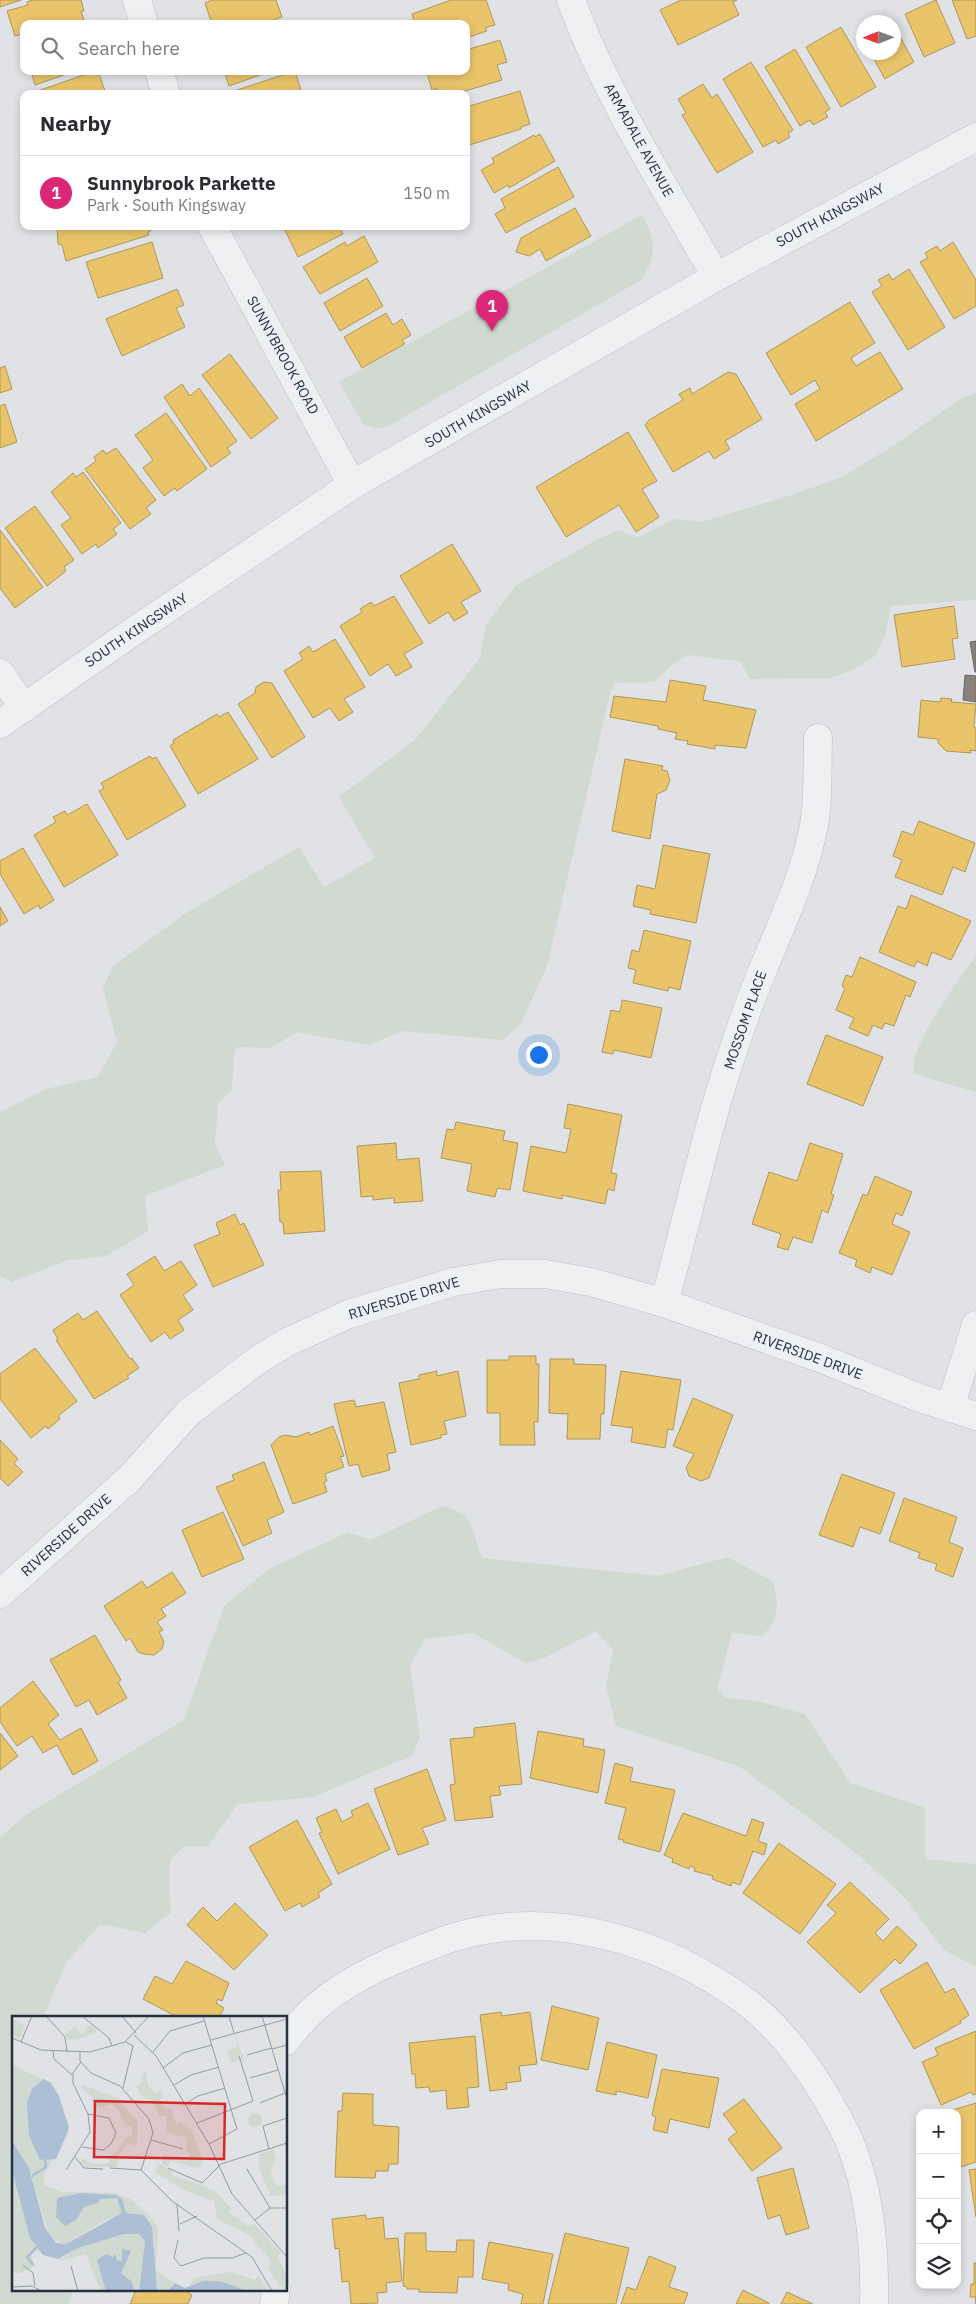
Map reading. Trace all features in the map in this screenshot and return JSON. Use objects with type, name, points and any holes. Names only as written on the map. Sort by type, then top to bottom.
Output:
[{"type":"street","points":[[137,0],[143,20]]},
{"type":"street","name":"ARMADALE AVENUE","points":[[571,0],[582,30],[619,106],[716,277]]},
{"type":"street","points":[[160,75],[165,90]]},
{"type":"street","name":"SOUTH KINGSWAY","points":[[0,724],[131,633],[352,486],[716,277],[976,137]]},
{"type":"street","name":"SUNNYBROOK ROAD","points":[[214,230],[325,431],[352,486]]},
{"type":"street","points":[[0,673],[24,708]]},
{"type":"street","name":"MOSSOM PLACE","points":[[664,1303],[675,1268],[710,1125],[733,1050],[760,976],[795,893],[807,856],[814,823],[818,738]]},
{"type":"street","name":"RIVERSIDE DRIVE","points":[[0,1594],[129,1479],[189,1412],[258,1360],[317,1327],[410,1294],[453,1282],[501,1274],[544,1274],[591,1282],[664,1303],[976,1416]]},
{"type":"street","points":[[950,1408],[976,1325]]},
{"type":"street","points":[[288,2038],[298,2024],[325,1999],[362,1976],[458,1936],[505,1928],[558,1928],[611,1936],[651,1948],[695,1969],[745,2001],[797,2052],[826,2098],[852,2147],[864,2189],[872,2234],[874,2304]]},
{"type":"shaded area","points":[[642,215],[650,232],[653,248],[650,263],[641,280],[387,427],[374,428],[363,424],[339,382]]},
{"type":"shaded area","points":[[976,393],[976,600],[891,606],[885,636],[875,656],[853,670],[830,678],[750,679],[740,661],[687,655],[654,682],[615,683],[611,689],[547,966],[521,1023],[503,1040],[402,1031],[369,1045],[296,1032],[271,1048],[238,1047],[234,1051],[232,1090],[218,1104],[215,1144],[225,1165],[145,1196],[148,1231],[106,1256],[68,1260],[11,1282],[0,1275],[0,1112],[46,1089],[98,1077],[117,1042],[103,989],[112,967],[186,913],[299,847],[324,887],[375,858],[339,797],[415,740],[480,658],[486,625],[515,586],[594,541],[619,530],[637,538],[674,519],[701,522],[795,494],[842,477],[890,448],[962,398]]},
{"type":"shaded area","points":[[976,957],[976,1092],[915,1074],[914,1063],[918,1049],[936,1014],[958,980]]},
{"type":"shaded area","points":[[442,1506],[461,1513],[466,1518],[473,1531],[482,1558],[658,1576],[728,1557],[773,1582],[777,1604],[772,1623],[762,1636],[732,1633],[717,1689],[726,1698],[756,1701],[805,1714],[850,1783],[925,1808],[925,1859],[976,1864],[976,1967],[944,1950],[906,1899],[861,1857],[740,1767],[616,1726],[606,1686],[613,1649],[596,1631],[544,1658],[525,1663],[474,1633],[425,1639],[410,1665],[420,1737],[413,1755],[313,1797],[238,1804],[208,1846],[185,1846],[170,1859],[171,1913],[145,1933],[101,1924],[67,1961],[44,2016],[12,2016],[12,2292],[73,2292],[68,2304],[0,2304],[0,1837],[27,1814],[184,1720],[224,1606],[269,1569],[348,1532],[371,1540]]},
{"type":"building: Homes","points":[[0,0],[21,0],[0,7]]},
{"type":"building: Homes","points":[[33,0],[81,0],[84,11],[81,11],[84,20],[20,20],[20,34],[15,36],[7,11],[28,5],[27,2]]},
{"type":"building: Homes","points":[[212,0],[276,0],[282,17],[273,20],[211,20],[205,3]]},
{"type":"building: Homes","points":[[451,0],[486,0],[495,25],[485,28],[487,31],[470,37],[470,20],[414,20],[412,14]]},
{"type":"building: Homes","points":[[681,0],[737,0],[733,2],[739,15],[678,45],[660,10]]},
{"type":"building: Homes","points":[[936,0],[955,43],[924,57],[905,14]]},
{"type":"building: Homes","points":[[952,0],[976,0],[976,36],[967,39]]},
{"type":"building: Homes","points":[[841,27],[856,53],[856,60],[860,60],[876,87],[841,107],[806,47]]},
{"type":"building: Homes","points":[[901,39],[914,62],[885,79],[874,60],[901,60]]},
{"type":"building: Homes","points":[[500,40],[507,62],[497,65],[502,80],[468,90],[436,90],[436,88],[432,90],[428,75],[470,75],[470,49]]},
{"type":"building: Homes","points":[[795,49],[830,109],[825,112],[828,117],[813,125],[810,120],[800,126],[765,67]]},
{"type":"building: Homes","points":[[751,62],[793,130],[788,133],[790,137],[778,144],[776,140],[763,147],[723,79]]},
{"type":"building: Homes","points":[[32,75],[64,75],[35,85]]},
{"type":"building: Homes","points":[[84,75],[99,75],[105,90],[41,90]]},
{"type":"building: Homes","points":[[225,75],[260,75],[229,86]]},
{"type":"building: Homes","points":[[283,75],[296,75],[301,90],[237,90]]},
{"type":"building: Homes","points":[[703,84],[712,98],[717,94],[753,152],[717,173],[682,115],[686,113],[678,99]]},
{"type":"building: Homes","points":[[520,91],[530,124],[521,127],[521,129],[470,145],[470,106]]},
{"type":"building: Homes","points":[[540,134],[555,161],[509,188],[508,185],[494,193],[481,170],[494,163],[492,158],[534,135],[535,137]]},
{"type":"building: Homes","points":[[558,167],[574,197],[506,233],[495,214],[505,208],[501,199]]},
{"type":"building: Homes","points":[[575,208],[591,236],[546,261],[540,249],[529,256],[516,252],[521,238]]},
{"type":"building: Homes","points":[[57,230],[152,230],[148,232],[149,235],[66,261],[62,245],[58,244]]},
{"type":"building: Homes","points":[[285,230],[341,230],[343,234],[298,257]]},
{"type":"building: Homes","points":[[364,236],[378,262],[320,294],[303,267],[345,242],[347,246]]},
{"type":"building: Homes","points":[[152,242],[163,278],[98,298],[86,262]]},
{"type":"building: Homes","points":[[953,242],[976,280],[976,306],[954,319],[920,262],[928,258],[925,253],[937,246],[940,251]]},
{"type":"building: Homes","points":[[909,269],[945,327],[908,350],[872,292],[882,286],[878,280],[889,274],[892,280]]},
{"type":"building: Homes","points":[[367,278],[383,306],[340,331],[324,303]]},
{"type":"building: Homes","points":[[177,289],[184,305],[176,308],[185,327],[122,356],[106,319]]},
{"type":"building: Homes","points":[[850,302],[875,343],[851,358],[856,366],[880,352],[903,389],[816,441],[795,404],[820,389],[815,380],[791,395],[766,353]]},
{"type":"building: Homes","points":[[386,313],[393,325],[402,319],[411,335],[402,340],[405,344],[362,368],[344,337]]},
{"type":"building: Homes","points":[[230,354],[278,418],[251,439],[202,375]]},
{"type":"building: Homes","points":[[5,366],[12,389],[0,393],[0,368]]},
{"type":"building: Homes","points":[[728,372],[736,374],[762,419],[725,441],[730,449],[714,459],[709,451],[673,472],[645,425],[649,420],[683,400],[679,394],[690,388],[692,394]]},
{"type":"building: Homes","points":[[182,384],[190,396],[199,388],[237,441],[227,448],[231,453],[211,467],[164,397]]},
{"type":"building: Homes","points":[[5,404],[17,442],[0,448],[0,406]]},
{"type":"building: Homes","points":[[166,413],[207,469],[177,491],[175,488],[164,496],[143,468],[153,460],[135,435]]},
{"type":"building: Homes","points":[[628,432],[657,481],[642,489],[659,517],[636,532],[619,505],[566,537],[536,487]]},
{"type":"building: Homes","points":[[116,448],[156,500],[146,508],[151,514],[130,529],[85,469],[96,461],[94,457],[103,450],[106,454]]},
{"type":"building: Homes","points":[[83,472],[121,523],[113,529],[117,534],[98,548],[96,544],[82,554],[61,525],[71,518],[51,492],[73,473],[76,477]]},
{"type":"building: Homes","points":[[35,506],[74,560],[64,567],[66,571],[47,586],[5,528]]},
{"type":"building: Homes","points":[[0,530],[43,587],[15,608],[0,588]]},
{"type":"building: Homes","points":[[452,544],[481,591],[461,602],[468,613],[454,621],[448,612],[429,624],[400,576]]},
{"type":"building: Homes","points":[[394,596],[423,643],[404,654],[412,667],[396,676],[388,664],[370,676],[340,626],[362,612],[360,609],[371,602],[374,606]]},
{"type":"building: Homes","points":[[954,606],[958,638],[952,639],[955,659],[902,667],[894,615]]},
{"type":"building: Homes","points":[[335,639],[365,687],[344,699],[353,712],[339,721],[330,708],[313,718],[284,671],[303,659],[299,653],[309,646],[313,652]]},
{"type":"building: Homes","points":[[670,680],[706,686],[703,700],[756,710],[746,748],[715,745],[715,749],[687,744],[688,741],[675,739],[677,733],[658,729],[658,726],[610,717],[614,696],[666,702]]},
{"type":"building: Homes","points":[[264,682],[272,683],[305,737],[272,758],[238,704],[255,693],[256,687]]},
{"type":"building: Homes","points":[[941,698],[952,699],[951,702],[976,704],[974,727],[976,728],[976,751],[970,750],[971,753],[946,751],[938,743],[938,739],[918,737],[921,700],[940,702]]},
{"type":"building: Homes","points":[[228,712],[258,759],[198,794],[170,746],[174,743],[173,740],[217,714],[219,717]]},
{"type":"building: Homes","points":[[150,756],[152,759],[156,757],[186,806],[127,840],[99,791],[104,788],[101,783]]},
{"type":"building: Homes","points":[[625,759],[663,766],[662,770],[667,771],[670,780],[666,790],[657,794],[650,839],[612,831]]},
{"type":"building: Homes","points":[[87,804],[118,855],[64,887],[34,835],[56,822],[53,817],[65,811],[67,815]]},
{"type":"building: Homes","points":[[919,821],[975,843],[965,872],[953,867],[942,895],[895,877],[902,860],[893,856],[902,831],[913,835]]},
{"type":"building: Homes","points":[[663,845],[710,854],[696,923],[650,914],[651,910],[633,906],[637,885],[655,889]]},
{"type":"building: Homes","points":[[23,848],[54,900],[40,909],[39,905],[24,914],[0,874],[0,861]]},
{"type":"building: Homes","points":[[911,895],[971,921],[951,960],[932,952],[927,966],[917,961],[914,967],[879,952],[898,906],[906,909]]},
{"type":"building: Homes","points":[[0,907],[8,921],[0,926]]},
{"type":"building: Homes","points":[[644,930],[691,941],[680,990],[669,987],[668,991],[633,983],[636,970],[628,968],[632,950],[639,952]]},
{"type":"building: Homes","points":[[860,957],[916,982],[910,997],[906,995],[894,1026],[885,1023],[882,1029],[873,1025],[868,1036],[849,1028],[854,1018],[836,1010],[845,988],[842,986],[846,975],[852,977]]},
{"type":"building: Homes","points":[[622,1000],[662,1008],[651,1058],[614,1050],[613,1054],[602,1052],[611,1010],[620,1012]]},
{"type":"building: Homes","points":[[826,1035],[883,1057],[863,1106],[807,1084]]},
{"type":"building: Homes","points":[[568,1104],[622,1115],[611,1173],[617,1174],[614,1191],[608,1189],[605,1204],[562,1195],[562,1199],[523,1191],[531,1146],[566,1153],[571,1129],[564,1128]]},
{"type":"building: Homes","points":[[456,1122],[505,1131],[503,1140],[518,1143],[510,1190],[497,1188],[495,1197],[467,1191],[472,1164],[441,1158],[447,1129],[454,1130]]},
{"type":"building: Homes","points":[[396,1143],[397,1160],[419,1158],[423,1201],[394,1203],[394,1198],[373,1200],[373,1196],[361,1197],[357,1146]]},
{"type":"building: Homes","points":[[810,1143],[843,1154],[831,1194],[834,1195],[828,1213],[822,1210],[812,1243],[793,1237],[788,1250],[777,1247],[781,1234],[752,1224],[769,1172],[797,1181]]},
{"type":"building: Homes","points":[[321,1171],[325,1231],[284,1234],[283,1222],[280,1222],[278,1190],[281,1190],[280,1172]]},
{"type":"building: Homes","points":[[875,1176],[912,1192],[902,1216],[896,1213],[892,1224],[910,1232],[892,1275],[872,1267],[870,1273],[855,1266],[857,1260],[839,1253],[863,1194],[867,1196]]},
{"type":"building: Homes","points":[[235,1214],[240,1225],[244,1223],[264,1265],[213,1287],[194,1245],[220,1234],[216,1223]]},
{"type":"building: Homes","points":[[155,1256],[164,1271],[181,1261],[197,1285],[183,1295],[193,1310],[178,1320],[184,1330],[170,1339],[165,1332],[151,1342],[120,1295],[134,1285],[127,1274]]},
{"type":"building: Homes","points":[[97,1311],[130,1359],[132,1358],[139,1368],[127,1376],[129,1378],[94,1399],[56,1340],[58,1339],[53,1330],[78,1313],[83,1320]]},
{"type":"building: Homes","points":[[35,1348],[77,1401],[58,1416],[60,1419],[48,1429],[46,1426],[31,1438],[0,1399],[0,1374]]},
{"type":"building: Homes","points":[[509,1356],[536,1356],[536,1364],[539,1364],[538,1422],[534,1422],[535,1445],[500,1445],[500,1413],[487,1413],[487,1360],[509,1360]]},
{"type":"building: Homes","points":[[550,1359],[574,1359],[574,1364],[606,1365],[604,1414],[601,1414],[600,1439],[567,1439],[568,1414],[549,1413]]},
{"type":"building: Homes","points":[[437,1371],[437,1376],[458,1371],[466,1416],[444,1421],[447,1434],[441,1435],[441,1438],[411,1445],[399,1383],[419,1379],[419,1375]]},
{"type":"building: Homes","points":[[621,1371],[681,1380],[673,1430],[668,1429],[665,1448],[631,1442],[633,1428],[611,1425]]},
{"type":"building: Homes","points":[[693,1398],[733,1415],[709,1478],[701,1481],[689,1476],[686,1468],[694,1454],[673,1446]]},
{"type":"building: Homes","points":[[354,1400],[356,1407],[384,1402],[396,1452],[387,1454],[390,1470],[362,1477],[358,1464],[349,1466],[334,1404]]},
{"type":"building: Homes","points":[[333,1426],[344,1456],[340,1457],[344,1467],[325,1474],[327,1481],[324,1482],[327,1492],[293,1504],[271,1445],[279,1437],[286,1435],[296,1437],[309,1432],[310,1435]]},
{"type":"building: Homes","points":[[0,1440],[18,1459],[14,1463],[23,1472],[8,1486],[0,1478]]},
{"type":"building: Homes","points":[[264,1462],[284,1512],[267,1520],[272,1533],[243,1546],[216,1487],[234,1480],[232,1475]]},
{"type":"building: Homes","points":[[842,1474],[895,1493],[880,1534],[860,1527],[853,1547],[819,1535]]},
{"type":"building: Homes","points":[[904,1498],[957,1517],[949,1542],[963,1548],[953,1577],[935,1570],[937,1564],[918,1558],[920,1553],[889,1541]]},
{"type":"building: Homes","points":[[223,1512],[244,1559],[202,1577],[182,1530]]},
{"type":"building: Homes","points":[[172,1572],[186,1593],[161,1609],[166,1616],[157,1622],[163,1630],[159,1632],[164,1642],[162,1649],[154,1655],[138,1652],[130,1638],[126,1641],[104,1606],[142,1581],[147,1588]]},
{"type":"building: Homes","points":[[95,1635],[121,1680],[118,1682],[127,1698],[97,1715],[89,1700],[76,1707],[50,1660]]},
{"type":"building: Homes","points":[[33,1681],[59,1715],[48,1724],[60,1740],[81,1728],[98,1761],[73,1775],[57,1745],[43,1753],[32,1736],[17,1746],[0,1722],[0,1708]]},
{"type":"building: Homes","points":[[515,1723],[522,1784],[499,1786],[501,1795],[490,1796],[493,1817],[455,1821],[450,1785],[455,1784],[450,1739],[474,1737],[474,1728]]},
{"type":"building: Homes","points":[[538,1731],[584,1739],[583,1746],[605,1750],[598,1793],[530,1778]]},
{"type":"building: Homes","points":[[0,1733],[18,1756],[0,1770]]},
{"type":"building: Homes","points":[[615,1763],[633,1768],[630,1781],[675,1790],[660,1852],[618,1839],[626,1808],[605,1803]]},
{"type":"building: Homes","points":[[427,1769],[446,1820],[422,1828],[429,1844],[398,1855],[374,1789]]},
{"type":"building: Homes","points":[[368,1803],[390,1849],[338,1874],[319,1833],[322,1832],[316,1818],[336,1809],[342,1822],[353,1816],[351,1811]]},
{"type":"building: Homes","points":[[683,1813],[746,1836],[752,1819],[764,1823],[758,1841],[767,1844],[764,1855],[753,1851],[740,1885],[732,1882],[731,1886],[712,1879],[713,1876],[694,1871],[695,1868],[690,1866],[689,1869],[672,1862],[673,1859],[664,1855]]},
{"type":"building: Homes","points":[[297,1820],[332,1884],[318,1893],[320,1897],[302,1907],[300,1903],[285,1911],[249,1847]]},
{"type":"building: Homes","points":[[779,1843],[836,1884],[800,1934],[743,1893]]},
{"type":"building: Homes","points":[[850,1882],[889,1919],[875,1933],[883,1941],[897,1926],[917,1945],[900,1964],[895,1959],[860,1993],[807,1942],[836,1913],[827,1905]]},
{"type":"building: Homes","points":[[235,1903],[268,1935],[234,1970],[187,1925],[203,1907],[217,1921]]},
{"type":"building: Homes","points":[[186,1961],[229,1983],[222,2001],[218,1999],[216,2003],[224,2008],[220,2016],[175,2016],[143,1999],[155,1976],[172,1984]]},
{"type":"building: Homes","points":[[927,1962],[945,1993],[954,1988],[969,2015],[960,2021],[961,2023],[914,2049],[880,1990]]},
{"type":"building: Homes","points":[[552,2006],[599,2018],[588,2070],[541,2060]]},
{"type":"building: Homes","points":[[501,2012],[502,2016],[530,2012],[537,2064],[519,2066],[521,2081],[506,2083],[507,2089],[490,2091],[480,2015]]},
{"type":"building: Homes","points":[[976,2031],[976,2094],[973,2095],[971,2092],[941,2105],[922,2062],[938,2055],[935,2048]]},
{"type":"building: Homes","points":[[475,2036],[479,2087],[467,2088],[469,2107],[447,2109],[446,2090],[430,2092],[429,2087],[416,2088],[415,2074],[412,2074],[409,2043]]},
{"type":"building: Homes","points":[[607,2042],[657,2055],[648,2098],[616,2091],[616,2095],[596,2091]]},
{"type":"building: Homes","points":[[662,2069],[719,2078],[709,2128],[670,2119],[667,2133],[653,2130],[656,2117],[652,2115]]},
{"type":"building: Homes","points":[[343,2093],[373,2094],[373,2125],[399,2127],[398,2164],[389,2164],[388,2171],[376,2171],[375,2178],[335,2177],[338,2111],[342,2111]]},
{"type":"building: Homes","points":[[744,2099],[782,2148],[752,2171],[728,2139],[737,2132],[723,2114]]},
{"type":"building: Homes","points":[[976,2103],[976,2162],[961,2167],[961,2109],[956,2109]]},
{"type":"building: Homes","points":[[793,2168],[809,2228],[786,2235],[780,2215],[768,2219],[757,2178]]},
{"type":"building: Homes","points":[[976,2169],[976,2217],[969,2170]]},
{"type":"building: Homes","points":[[366,2215],[366,2219],[383,2217],[385,2239],[398,2238],[402,2281],[386,2283],[387,2292],[377,2293],[378,2303],[351,2304],[349,2281],[342,2282],[339,2248],[335,2249],[332,2219]]},
{"type":"building: Homes","points":[[405,2233],[426,2233],[426,2251],[456,2252],[457,2240],[474,2240],[473,2277],[458,2277],[457,2293],[419,2292],[419,2289],[407,2289],[407,2287],[403,2286]]},
{"type":"building: Homes","points":[[565,2233],[629,2248],[616,2304],[548,2304]]},
{"type":"building: Homes","points":[[489,2242],[553,2254],[543,2304],[521,2304],[523,2294],[508,2290],[509,2284],[482,2279]]},
{"type":"building: Homes","points":[[649,2256],[676,2267],[669,2287],[688,2293],[684,2304],[621,2304],[627,2287],[636,2290]]},
{"type":"building: Homes","points":[[974,2263],[976,2263],[976,2304],[975,2297],[970,2297],[971,2284],[974,2284]]},
{"type":"building: Homes","points":[[743,2290],[769,2303],[769,2304],[736,2304]]},
{"type":"building: Homes","points":[[135,2292],[188,2292],[192,2295],[188,2304],[130,2304]]},
{"type":"building: Homes","points":[[787,2292],[813,2304],[781,2304]]},
{"type":"building: Industry","points":[[976,641],[976,672],[975,672],[970,642]]},
{"type":"building: Industry","points":[[965,675],[976,676],[976,702],[963,700]]},
{"type":"place","name":"Sunnybrook Parkette","points":[[492,331]]}]
